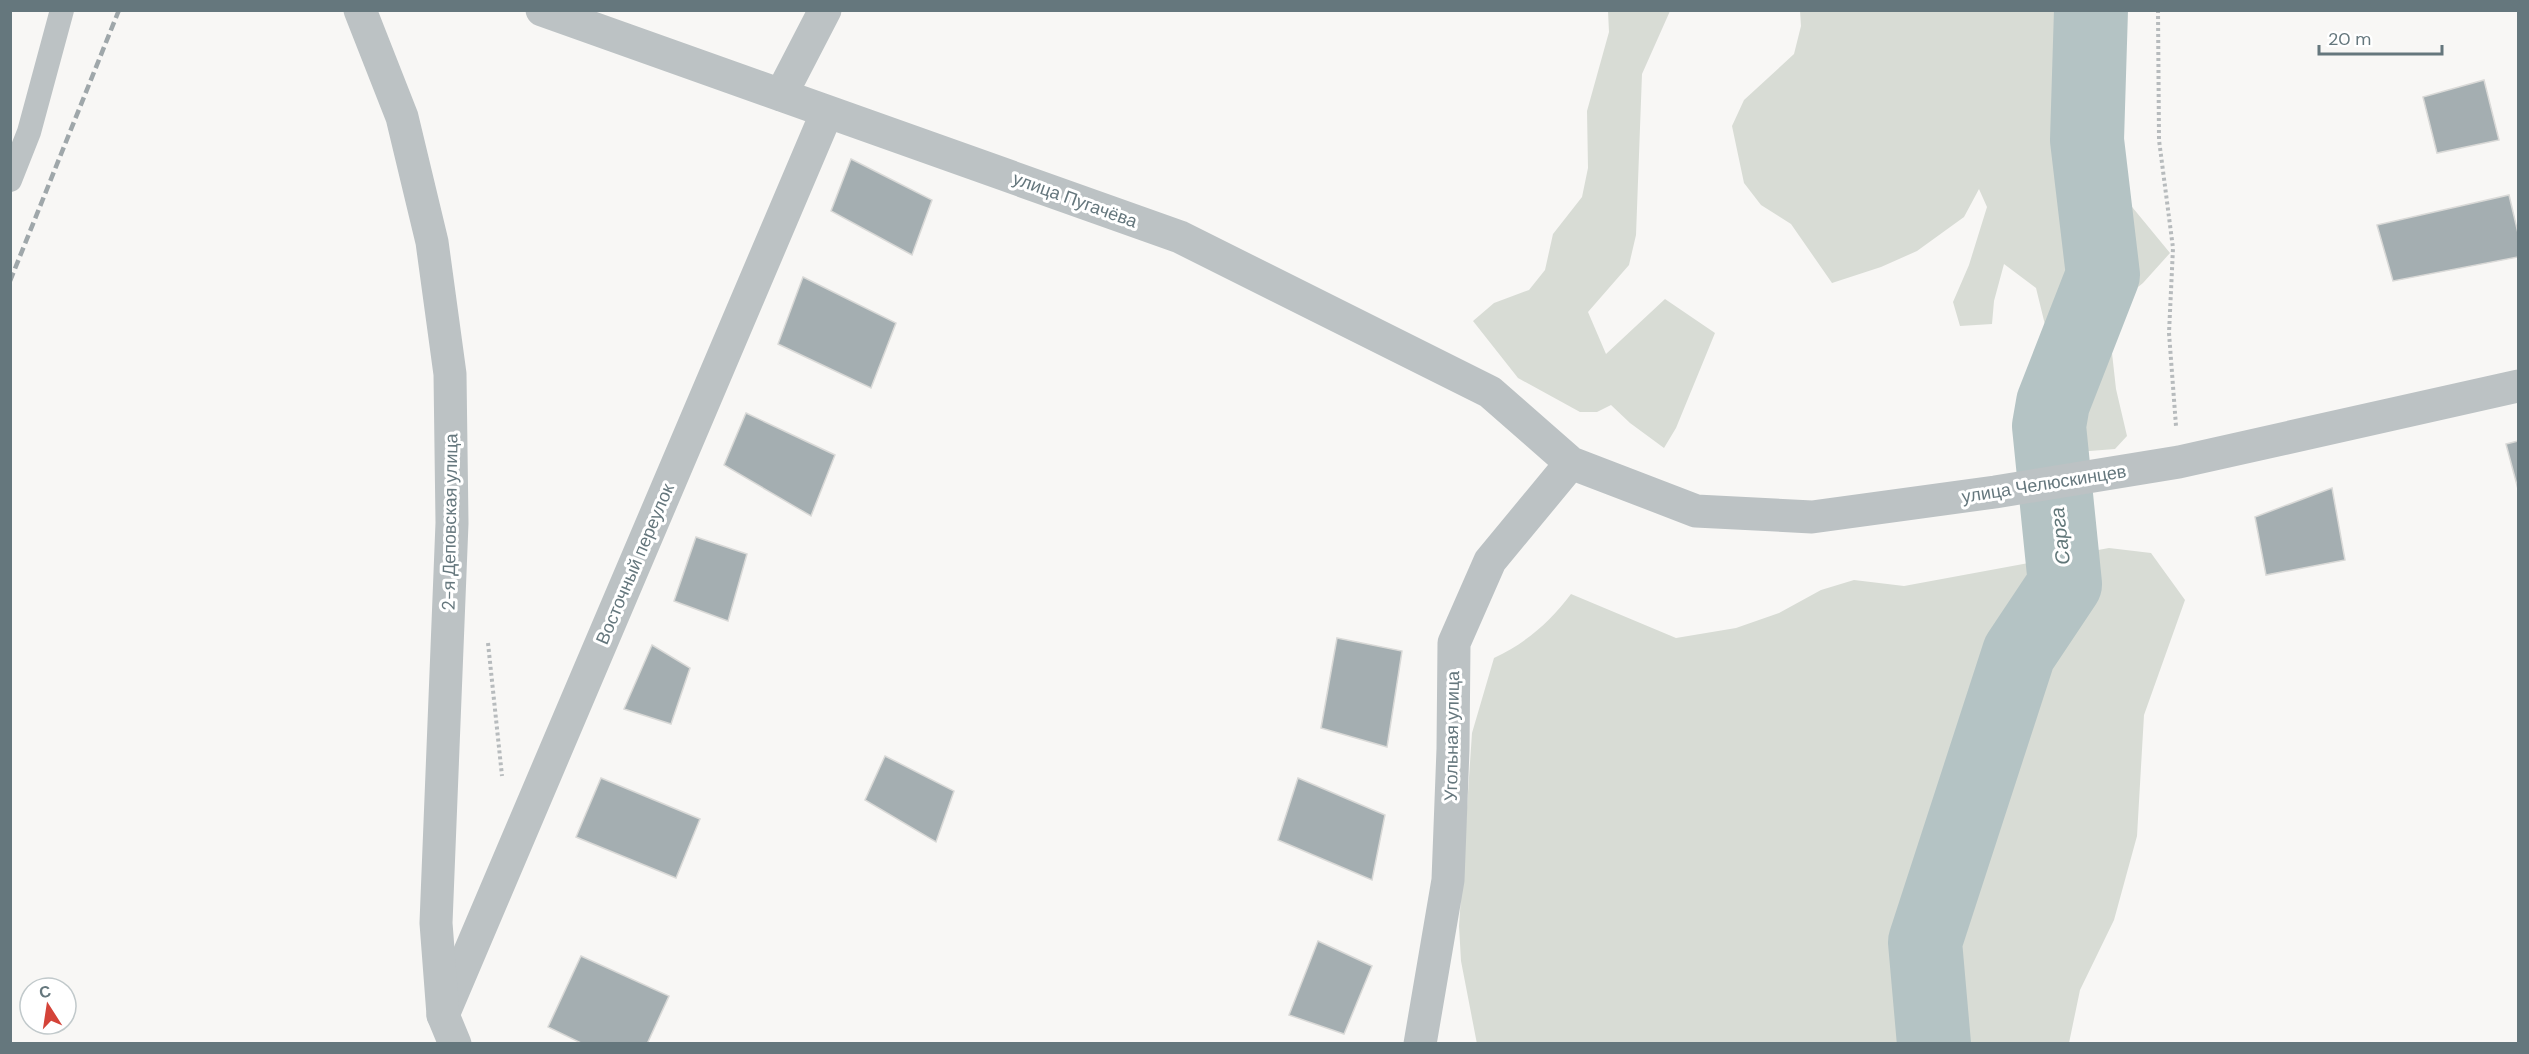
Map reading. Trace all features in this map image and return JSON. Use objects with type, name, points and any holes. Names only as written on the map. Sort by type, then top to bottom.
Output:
[{"type":"street","name":"2-я Деповская улица","points":[[360,10],[404,129],[432,242],[450,375],[452,524],[436,923],[449,1029]]},
{"type":"street","name":"улица Пугачёва","points":[[542,10],[1180,237],[1490,392],[1571,463]]},
{"type":"street","points":[[781,95],[825,10]]},
{"type":"street","name":"Восточный переулок","points":[[449,1029],[827,112]]},
{"type":"street","name":"улица Челюскинцев","points":[[1571,463],[1695,511],[1812,517],[2126,472],[2518,386]]},
{"type":"street","name":"Угольная улица","points":[[1420,1044],[1448,880],[1454,643],[1490,561],[1571,463]]},
{"type":"lane","points":[[10,180],[29,132],[62,10]]},
{"type":"path","points":[[2158,10],[2159,140],[2173,248],[2169,333],[2179,462]]},
{"type":"shaded area","points":[[1608,11],[1670,11],[1642,74],[1636,235],[1629,265],[1588,312],[1606,354],[1665,299],[1715,333],[1676,428],[1664,448],[1630,423],[1611,405],[1597,412],[1580,412],[1518,378],[1473,321],[1494,303],[1529,290],[1545,270],[1553,234],[1582,197],[1588,168],[1587,111],[1609,32]]},
{"type":"shaded area","points":[[1800,11],[2093,11],[2112,69],[2105,102],[2071,122],[2076,163],[2128,202],[2170,253],[2143,283],[2122,300],[2111,344],[2116,389],[2127,436],[2115,449],[2077,452],[2059,443],[2049,426],[2060,386],[2036,288],[2004,264],[1994,301],[1992,324],[1960,326],[1953,302],[1969,265],[1987,207],[1979,189],[1964,217],[1917,251],[1881,267],[1832,283],[1791,224],[1761,205],[1744,183],[1732,126],[1744,100],[1794,54],[1801,26]]},
{"type":"shaded area","points":[[2109,548],[2151,553],[2185,600],[2144,715],[2137,836],[2114,920],[2080,990],[2069,1043],[1477,1044],[1461,961],[1459,926],[1472,733],[1494,658],[1517,646],[1537,631],[1571,594],[1676,638],[1736,628],[1779,613],[1821,590],[1854,580],[1904,586]]},
{"type":"building","points":[[2484,80],[2499,140],[2437,153],[2423,97]]},
{"type":"building","points":[[851,159],[932,200],[912,255],[831,211]]},
{"type":"building","points":[[2509,195],[2518,233],[2518,257],[2393,281],[2377,225]]},
{"type":"building","points":[[803,277],[896,323],[871,388],[778,344]]},
{"type":"building","points":[[746,413],[835,455],[811,516],[724,465]]},
{"type":"building","points":[[2518,441],[2518,489],[2506,444]]},
{"type":"building","points":[[2332,488],[2345,560],[2266,575],[2255,517]]},
{"type":"building","points":[[696,537],[747,554],[728,621],[674,601]]},
{"type":"building","points":[[1337,638],[1402,651],[1387,747],[1321,728]]},
{"type":"building","points":[[652,645],[690,668],[671,724],[624,709]]},
{"type":"building","points":[[885,756],[954,791],[936,842],[865,800]]},
{"type":"building","points":[[601,778],[700,819],[676,878],[576,837]]},
{"type":"building","points":[[1298,778],[1385,815],[1372,880],[1278,840]]},
{"type":"building","points":[[1318,941],[1372,966],[1344,1034],[1289,1015]]},
{"type":"building","points":[[581,956],[669,996],[647,1044],[583,1044],[548,1027]]},
{"type":"waterway","name":"Сарга","points":[[1934,1044],[1925,942],[2019,653],[2065,584],[2049,426],[2053,403],[2103,275],[2087,140],[2091,10]]},
{"type":"railway","points":[[10,281],[119,10]]}]
